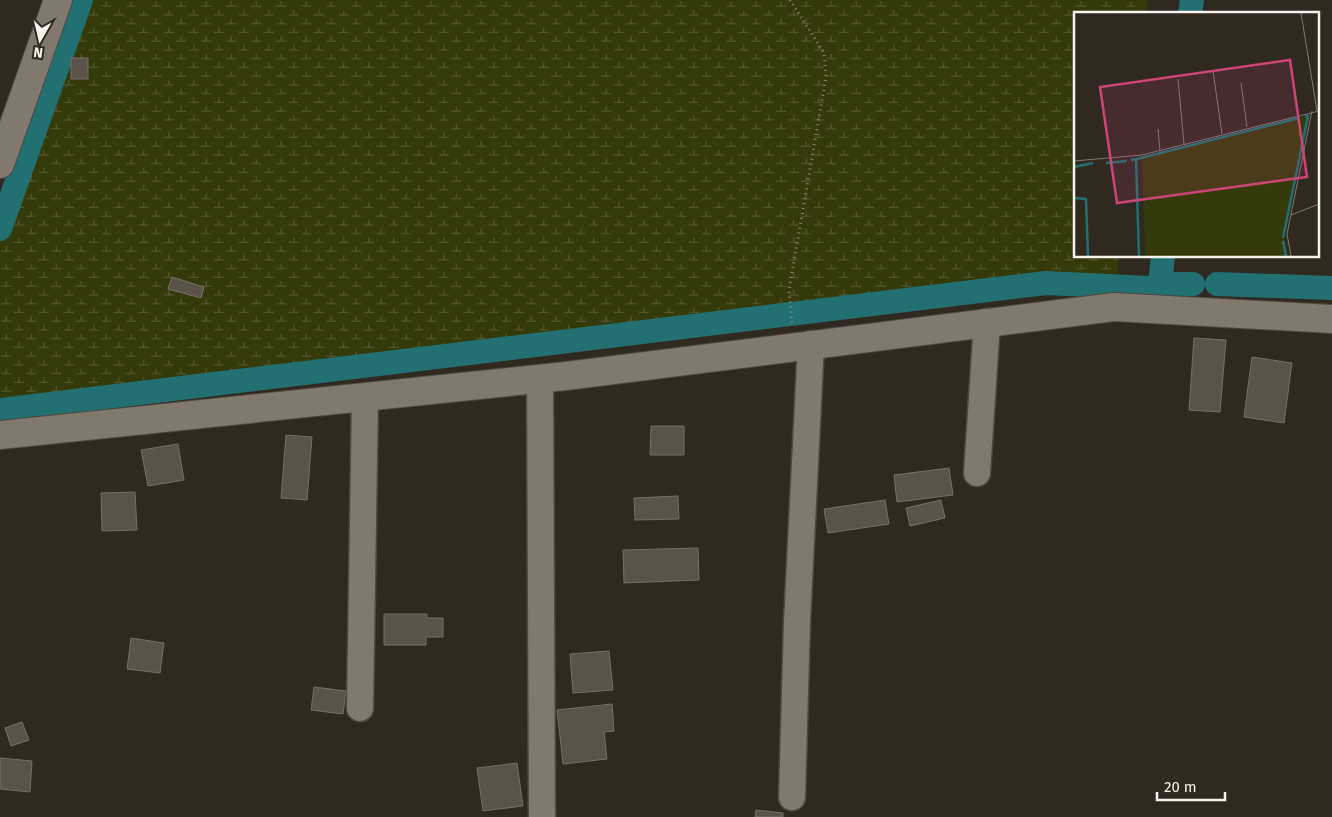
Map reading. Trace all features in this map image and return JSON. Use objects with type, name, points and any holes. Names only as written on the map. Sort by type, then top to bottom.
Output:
[{"type":"street","points":[[0,164],[58,0]]},
{"type":"street","points":[[0,435],[540,379],[801,336],[987,322],[1114,307],[1332,319]]},
{"type":"street","points":[[977,473],[987,322]]},
{"type":"street","points":[[792,797],[798,613],[801,336]]},
{"type":"street","points":[[540,379],[542,817]]},
{"type":"street","points":[[360,708],[365,397]]},
{"type":"path","points":[[790,0],[824,53],[826,77],[789,290],[791,309],[801,336]]},
{"type":"green space","points":[[75,0],[1148,0],[1146,12],[1074,12],[1074,258],[1119,258],[1116,285],[0,413],[0,216]]},
{"type":"building","points":[[71,58],[88,58],[88,79],[71,79]]},
{"type":"building","points":[[172,277],[204,287],[201,298],[168,289]]},
{"type":"building","points":[[1194,338],[1226,340],[1220,412],[1189,410]]},
{"type":"building","points":[[1252,357],[1292,363],[1284,423],[1244,417]]},
{"type":"building","points":[[651,426],[684,426],[684,455],[650,455]]},
{"type":"building","points":[[286,435],[312,437],[307,500],[281,498]]},
{"type":"building","points":[[178,444],[184,480],[148,486],[141,450]]},
{"type":"building","points":[[949,468],[953,495],[897,502],[894,475]]},
{"type":"building","points":[[135,492],[137,530],[102,531],[101,493]]},
{"type":"building","points":[[678,496],[679,519],[635,520],[634,498]]},
{"type":"building","points":[[885,500],[889,524],[828,533],[824,509]]},
{"type":"building","points":[[941,500],[945,518],[910,526],[906,508]]},
{"type":"building","points":[[698,548],[699,580],[624,583],[623,550]]},
{"type":"building","points":[[384,614],[427,614],[427,618],[443,618],[443,637],[426,637],[426,645],[384,645]]},
{"type":"building","points":[[131,638],[164,643],[160,673],[127,669]]},
{"type":"building","points":[[609,651],[613,690],[573,693],[570,654]]},
{"type":"building","points":[[314,687],[346,691],[343,714],[311,710]]},
{"type":"building","points":[[612,704],[614,731],[604,732],[607,759],[563,764],[557,710]]},
{"type":"building","points":[[22,722],[29,740],[11,746],[5,728]]},
{"type":"building","points":[[0,758],[32,761],[30,792],[0,789]]},
{"type":"building","points":[[517,763],[523,806],[483,811],[477,768]]},
{"type":"building","points":[[756,810],[783,813],[783,817],[755,817]]},
{"type":"waterway","points":[[0,229],[81,0]]},
{"type":"waterway","points":[[1190,12],[1192,0]]},
{"type":"waterway","points":[[1163,258],[1160,284],[1193,284]]},
{"type":"waterway","points":[[0,410],[1046,283],[1150,288]]},
{"type":"waterway","points":[[1217,284],[1332,288]]}]
